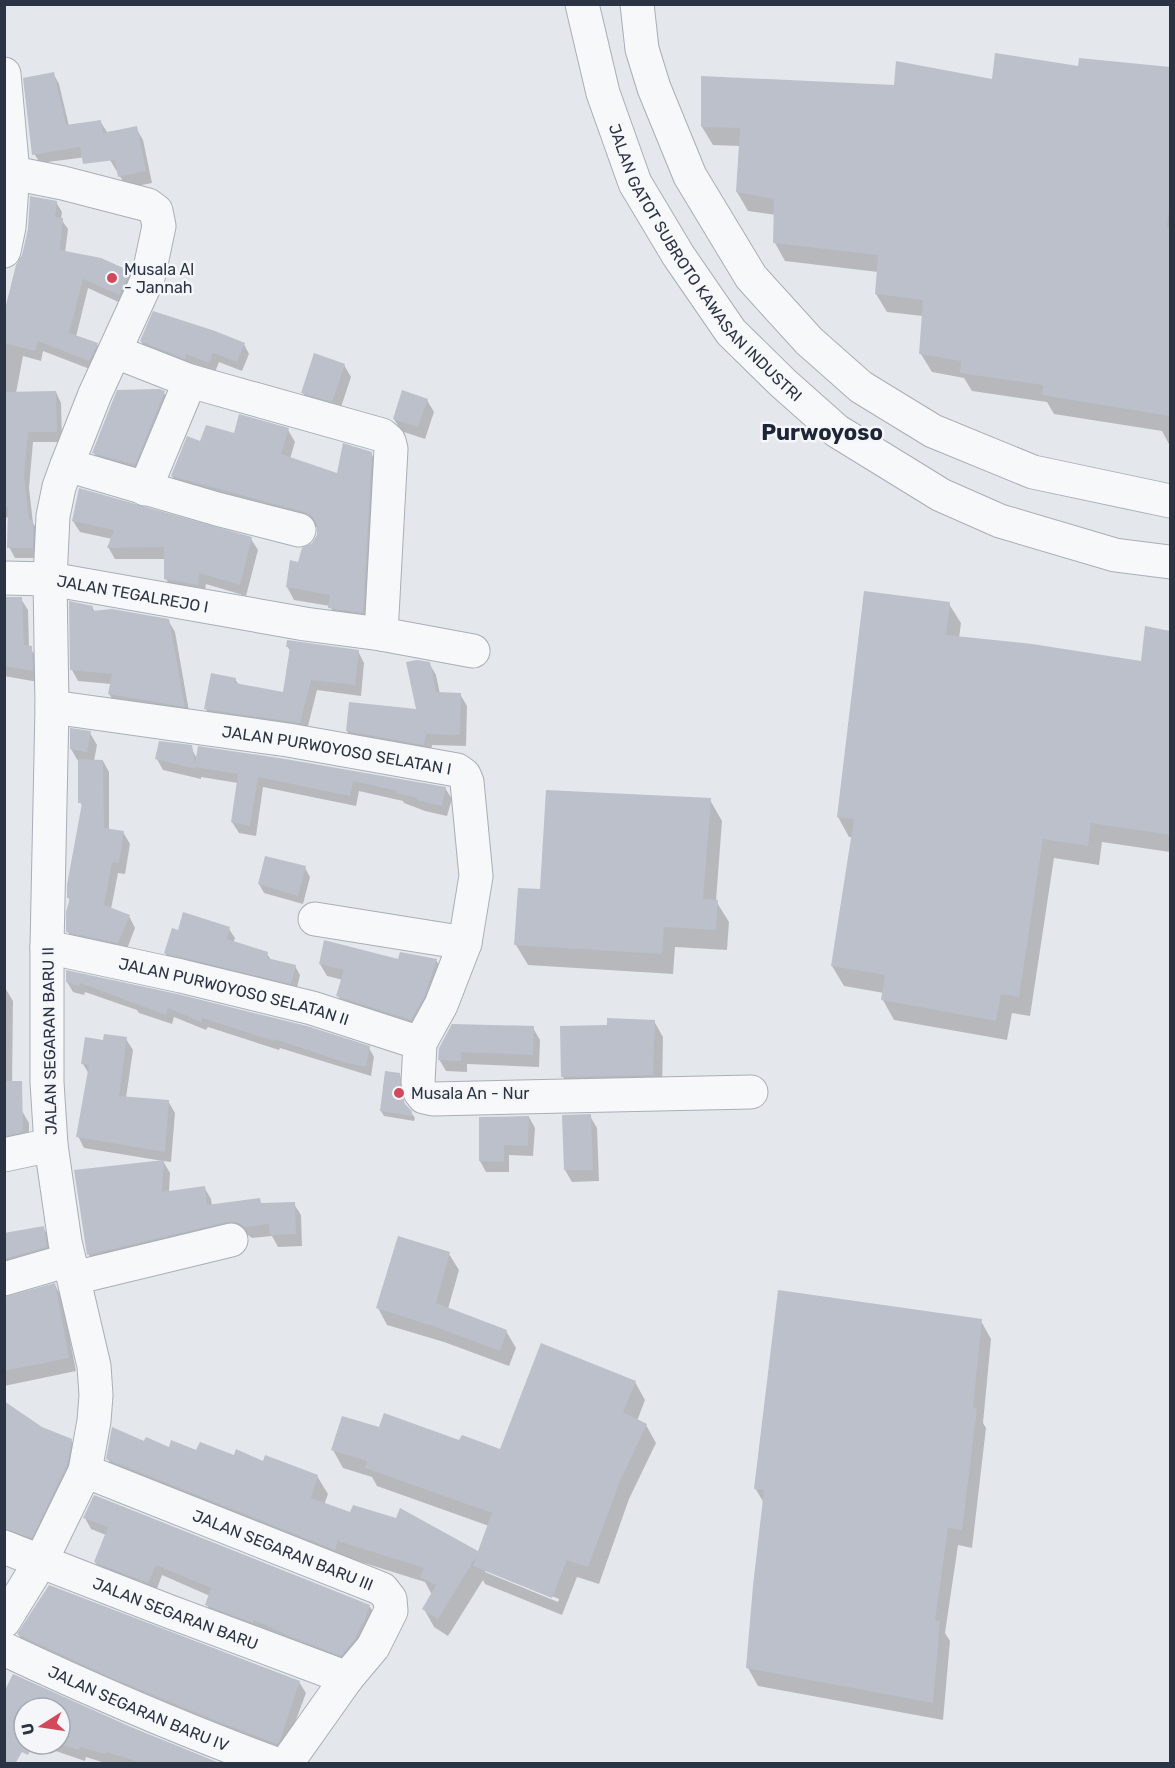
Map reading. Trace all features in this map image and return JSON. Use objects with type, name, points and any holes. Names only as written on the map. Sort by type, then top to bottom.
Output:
[{"type":"street","name":"JALAN GATOT SUBROTO KAWASAN INDUSTRI","points":[[582,4],[603,93],[635,183],[678,255],[731,332],[783,383],[837,431],[941,495],[1000,521],[1115,555],[1170,562]]},
{"type":"street","name":"JALAN GATOT SUBROTO KAWASAN INDUSTRI","points":[[637,4],[642,49],[654,88],[690,176],[751,277],[809,341],[861,387],[933,431],[1033,472],[1170,501]]},
{"type":"street","points":[[4,74],[14,173],[9,227],[4,251]]},
{"type":"street","name":"JALAN TEGALREJO I","points":[[14,173],[148,205],[156,211],[159,226],[148,278],[95,394],[59,487],[53,516],[50,579],[473,651]]},
{"type":"street","points":[[116,352],[190,381],[382,435],[389,441],[387,545],[381,634]]},
{"type":"street","points":[[145,489],[190,381]]},
{"type":"street","points":[[66,465],[298,530]]},
{"type":"street","points":[[4,578],[50,579]]},
{"type":"street","name":"JALAN SEGARAN BARU II","points":[[4,1621],[41,1561],[85,1471],[94,1421],[94,1365],[71,1269],[51,1145],[47,1082],[52,707],[50,579]]},
{"type":"street","name":"JALAN PURWOYOSO SELATAN I","points":[[52,707],[288,740],[457,770],[464,775],[468,783],[476,876],[465,943],[441,1005],[420,1043],[418,1082],[420,1092],[424,1097],[433,1099],[751,1092]]},
{"type":"street","points":[[315,919],[465,943]]},
{"type":"street","name":"JALAN PURWOYOSO SELATAN II","points":[[47,947],[312,1008],[420,1043]]},
{"type":"street","points":[[4,1155],[51,1145]]},
{"type":"street","points":[[4,1279],[231,1240]]},
{"type":"street","name":"JALAN SEGARAN BARU III","points":[[85,1471],[382,1589],[390,1599],[391,1611],[374,1647],[347,1678]]},
{"type":"street","name":"JALAN SEGARAN BARU","points":[[4,1547],[347,1678]]},
{"type":"street","name":"JALAN SEGARAN BARU IV","points":[[4,1649],[199,1736],[276,1764]]},
{"type":"street","points":[[286,1764],[347,1678]]},
{"type":"building","points":[[995,53],[1078,66],[1079,58],[1170,67],[1170,199],[1167,228],[1170,228],[1170,416],[1042,395],[1043,385],[960,373],[961,361],[919,354],[923,300],[875,294],[878,255],[773,243],[774,199],[736,192],[740,128],[701,127],[701,76],[894,85],[896,61],[992,79]]},
{"type":"building","points":[[54,72],[66,125],[101,120],[103,133],[137,126],[146,171],[118,177],[115,160],[83,164],[80,147],[32,155],[23,78]]},
{"type":"building","points":[[30,196],[57,201],[55,217],[63,218],[60,250],[101,258],[130,271],[119,295],[83,279],[69,333],[98,343],[89,361],[38,341],[35,351],[4,343],[4,313],[28,229]]},
{"type":"building","points":[[153,311],[245,343],[237,362],[213,353],[209,363],[186,354],[185,359],[140,341]]},
{"type":"building","points":[[314,353],[345,364],[332,402],[301,393]]},
{"type":"building","points":[[160,389],[165,391],[135,465],[92,453],[117,390]]},
{"type":"building","points":[[402,390],[428,399],[418,427],[393,419]]},
{"type":"building","points":[[56,391],[57,432],[28,432],[24,476],[29,520],[33,520],[33,548],[7,548],[8,507],[4,507],[4,392]]},
{"type":"building","points":[[239,414],[289,428],[281,454],[337,473],[343,443],[372,452],[363,613],[328,608],[330,595],[286,587],[290,560],[298,562],[302,548],[312,543],[317,535],[317,524],[312,516],[171,476],[187,436],[200,441],[206,425],[234,433]]},
{"type":"building","points":[[79,488],[252,537],[240,585],[199,573],[198,585],[164,579],[164,547],[107,548],[114,530],[72,521]]},
{"type":"building","points":[[864,591],[950,602],[946,635],[1032,644],[1141,661],[1145,626],[1170,631],[1170,835],[1091,823],[1088,846],[1043,839],[1019,997],[1001,994],[996,1021],[881,1000],[885,975],[831,966],[854,819],[837,817]]},
{"type":"building","points":[[4,597],[22,597],[24,645],[32,646],[33,671],[4,666]]},
{"type":"building","points":[[69,601],[93,606],[92,611],[112,609],[169,619],[185,707],[108,694],[112,674],[70,670]]},
{"type":"building","points":[[287,640],[359,650],[355,685],[311,680],[300,723],[204,709],[211,673],[236,678],[235,683],[283,692],[290,647],[286,647]]},
{"type":"building","points":[[417,660],[430,662],[436,692],[461,693],[460,735],[426,734],[424,745],[346,731],[349,702],[416,709],[406,662]]},
{"type":"building","points":[[70,728],[91,731],[87,752],[70,749]]},
{"type":"building","points":[[159,741],[192,745],[195,764],[198,746],[446,787],[442,806],[396,793],[397,791],[353,781],[350,796],[258,777],[250,826],[231,822],[238,774],[195,767],[196,769],[155,759]]},
{"type":"building","points":[[78,759],[103,760],[104,828],[124,831],[119,863],[112,862],[104,905],[130,915],[118,943],[66,932],[66,912],[70,898],[67,898],[67,885],[82,803],[78,803]]},
{"type":"building","points":[[546,790],[711,798],[703,899],[718,900],[716,930],[664,927],[662,954],[514,945],[518,888],[540,889]]},
{"type":"building","points":[[265,856],[306,866],[298,896],[258,884]]},
{"type":"building","points":[[183,912],[230,927],[227,939],[268,952],[267,958],[296,965],[291,984],[164,953],[172,928],[178,930]]},
{"type":"building","points":[[324,940],[398,959],[400,952],[437,959],[424,997],[411,1020],[336,996],[344,970],[319,964]]},
{"type":"building","points":[[66,970],[307,1026],[370,1046],[366,1067],[202,1018],[201,1022],[168,1008],[166,1015],[80,983],[79,986],[66,982]]},
{"type":"building","points":[[607,1018],[655,1020],[653,1075],[561,1077],[560,1026],[607,1025]]},
{"type":"building","points":[[452,1024],[534,1026],[533,1055],[461,1052],[461,1061],[438,1060],[439,1048]]},
{"type":"building","points":[[104,1034],[127,1037],[119,1096],[169,1100],[165,1152],[76,1137],[89,1065],[81,1064],[85,1037],[103,1040]]},
{"type":"building","name":"Musala An - Nur","points":[[385,1071],[400,1073],[402,1096],[405,1104],[412,1111],[412,1116],[380,1111]]},
{"type":"building","points":[[4,1081],[22,1081],[23,1132],[4,1136]]},
{"type":"building","points":[[591,1114],[593,1170],[564,1170],[562,1115]]},
{"type":"building","points":[[529,1116],[528,1146],[504,1145],[504,1162],[479,1161],[479,1117]]},
{"type":"building","points":[[164,1160],[162,1192],[205,1186],[207,1205],[260,1198],[261,1203],[295,1202],[296,1234],[270,1235],[269,1224],[245,1227],[237,1222],[227,1222],[87,1255],[74,1170]]},
{"type":"building","points":[[44,1226],[47,1247],[4,1259],[4,1233]]},
{"type":"building","points":[[398,1236],[450,1252],[436,1303],[507,1330],[500,1351],[376,1308]]},
{"type":"building","points":[[55,1283],[69,1358],[4,1371],[4,1297]]},
{"type":"building","points":[[778,1290],[982,1319],[973,1407],[977,1408],[962,1530],[948,1528],[935,1620],[940,1621],[933,1703],[746,1668],[764,1490],[754,1489]]},
{"type":"building","points":[[541,1343],[636,1381],[623,1412],[647,1424],[620,1481],[588,1567],[567,1560],[552,1598],[473,1566],[477,1555],[438,1619],[422,1609],[436,1585],[420,1577],[424,1568],[338,1541],[335,1550],[106,1459],[112,1427],[144,1441],[146,1437],[169,1447],[171,1440],[196,1450],[200,1442],[234,1455],[236,1449],[263,1461],[265,1455],[318,1475],[311,1498],[350,1512],[353,1505],[396,1518],[400,1508],[478,1551],[492,1513],[365,1468],[367,1461],[331,1450],[342,1416],[379,1427],[384,1413],[459,1440],[462,1435],[500,1449]]},
{"type":"building","points":[[4,1401],[42,1427],[72,1439],[67,1465],[32,1538],[4,1529]]},
{"type":"building","points":[[94,1495],[370,1605],[364,1622],[355,1639],[341,1656],[254,1620],[253,1623],[205,1605],[211,1588],[156,1565],[148,1583],[94,1562],[108,1527],[83,1518]]},
{"type":"building","points":[[49,1585],[300,1681],[280,1740],[277,1744],[214,1720],[112,1678],[17,1634]]},
{"type":"building","points":[[13,1674],[62,1696],[12,1696],[12,1756],[20,1756],[15,1764],[4,1764],[4,1692]]},
{"type":"building","points":[[72,1700],[222,1764],[145,1764],[106,1752],[105,1754],[80,1747],[79,1750],[72,1748]]},
{"type":"place","name":"Musala Al - Jannah","points":[[112,278]]},
{"type":"place","name":"Musala An - Nur","points":[[399,1093]]},
{"type":"district","name":"Purwoyoso","points":[[822,432]]}]
